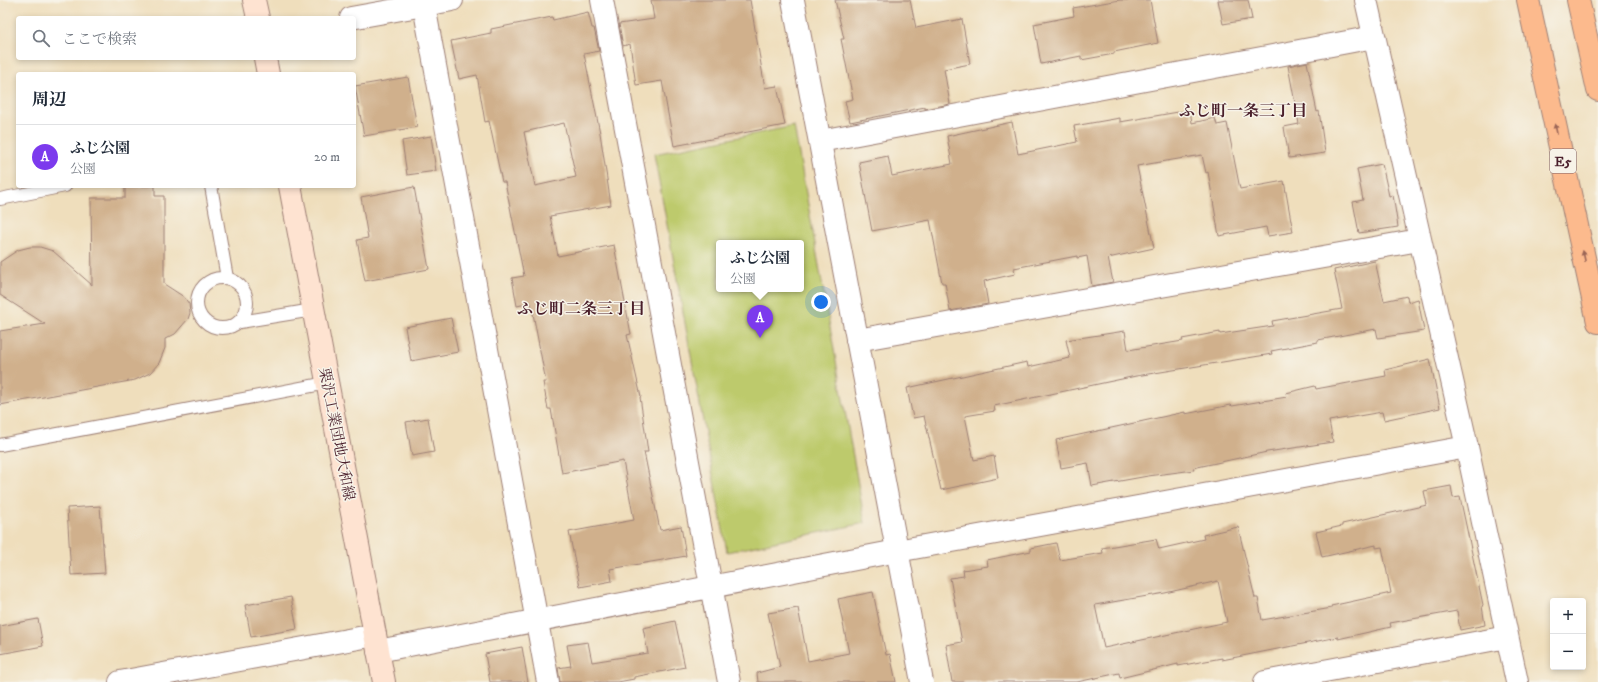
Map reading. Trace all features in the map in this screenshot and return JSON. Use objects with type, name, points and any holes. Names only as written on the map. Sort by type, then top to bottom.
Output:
[{"type":"highway","name":"E5","points":[[1528,0],[1598,322]]},
{"type":"highway","points":[[1578,0],[1598,90]]},
{"type":"main road","points":[[254,0],[258,16]]},
{"type":"main road","points":[[265,60],[268,72]]},
{"type":"main road","name":"栗沢工業団地大和線","points":[[290,188],[384,682]]},
{"type":"street","points":[[356,17],[423,3],[452,0]]},
{"type":"street","points":[[602,0],[729,682]]},
{"type":"street","points":[[794,0],[922,682]]},
{"type":"street","points":[[1366,0],[1467,447],[1517,682]]},
{"type":"street","points":[[423,3],[548,682]]},
{"type":"street","points":[[820,141],[1374,36]]},
{"type":"street","points":[[857,340],[1419,240]]},
{"type":"street","points":[[120,682],[537,620],[897,551],[1467,447]]},
{"type":"street","points":[[1265,682],[1507,637]]},
{"type":"lane","points":[[0,199],[56,188]]},
{"type":"lane","points":[[211,188],[227,278]]},
{"type":"lane","points":[[240,322],[247,310],[246,296],[239,284],[227,278],[212,280],[200,289],[196,303],[200,318],[212,328],[226,329],[240,322],[313,310]]},
{"type":"lane","points":[[0,445],[327,383]]},
{"type":"green space","points":[[794,126],[865,523],[727,552],[654,154]]},
{"type":"building","points":[[651,0],[750,0],[765,88],[777,86],[785,125],[674,146],[662,81],[636,85],[630,44],[623,46],[619,24],[654,19]]},
{"type":"building","points":[[835,0],[910,0],[916,28],[962,19],[970,64],[944,69],[950,104],[925,109],[925,107],[850,122],[845,101],[853,99],[841,39],[844,39]]},
{"type":"building","points":[[1120,0],[1150,0],[1158,43],[1114,52],[1114,54],[1081,60],[1081,56],[1041,64],[1034,24],[1074,16],[1073,8]]},
{"type":"building","points":[[1218,0],[1248,0],[1252,19],[1223,24]]},
{"type":"building","points":[[588,12],[592,28],[594,28],[599,51],[584,54],[600,133],[611,205],[550,216],[558,256],[614,245],[631,334],[627,335],[641,397],[648,452],[644,452],[660,530],[681,526],[686,556],[610,569],[612,581],[580,587],[569,532],[634,520],[623,461],[562,473],[551,409],[548,409],[543,382],[546,382],[531,303],[517,306],[512,278],[524,276],[505,182],[502,182],[489,121],[485,122],[477,75],[459,79],[451,41],[491,33],[491,29],[552,17],[553,20]],"holes":[[[564,123],[576,177],[535,186],[524,132]]]},
{"type":"building","points":[[1307,62],[1317,112],[1319,111],[1325,153],[1289,158],[1284,127],[1299,124],[1288,66]]},
{"type":"building","points":[[408,77],[417,127],[364,136],[356,86]]},
{"type":"building","points":[[1190,110],[1192,123],[1215,118],[1217,125],[1227,123],[1240,189],[1284,181],[1293,232],[1268,236],[1266,227],[1219,236],[1208,172],[1206,173],[1202,155],[1137,166],[1154,248],[1108,258],[1113,282],[1092,286],[1087,256],[1077,258],[1077,256],[1014,268],[1015,274],[984,281],[988,304],[950,311],[945,283],[942,283],[930,220],[872,231],[859,162],[888,156],[892,176],[952,164],[947,136],[1012,122],[1018,154],[1077,142],[1074,126],[1120,118],[1120,122]]},
{"type":"building","points":[[431,136],[436,171],[407,175],[402,141]]},
{"type":"building","points":[[1382,164],[1389,196],[1393,195],[1398,227],[1359,233],[1353,202],[1363,200],[1357,169]]},
{"type":"building","points":[[414,187],[429,269],[365,281],[357,240],[368,238],[361,197]]},
{"type":"building","points":[[125,188],[155,188],[155,196],[164,196],[164,284],[184,297],[189,304],[190,313],[188,319],[175,334],[165,339],[165,348],[159,363],[150,373],[135,380],[0,405],[0,331],[45,324],[0,295],[0,262],[18,250],[30,247],[40,247],[53,251],[92,285],[91,198],[125,198]]},
{"type":"building","points":[[1375,261],[1384,301],[1407,296],[1408,302],[1418,299],[1424,331],[1378,338],[1376,329],[1271,351],[1272,354],[1136,376],[994,406],[995,411],[965,416],[974,460],[994,456],[998,478],[941,490],[924,416],[913,418],[907,388],[1027,362],[1028,367],[1070,358],[1066,340],[1125,331],[1128,350],[1183,341],[1182,339],[1220,332],[1220,334],[1273,326],[1272,321],[1342,309],[1334,270]]},
{"type":"building","points":[[451,318],[458,352],[411,361],[405,327]]},
{"type":"building","points":[[1430,359],[1440,408],[1384,420],[1382,412],[1329,421],[1333,442],[1267,452],[1193,468],[1194,470],[1148,476],[1092,486],[1088,463],[1061,468],[1056,440],[1185,412],[1185,414],[1231,405],[1287,397],[1286,393],[1315,386],[1316,389],[1386,376],[1385,370]]},
{"type":"building","points":[[428,418],[434,452],[412,456],[406,422]]},
{"type":"building","points":[[1451,486],[1453,498],[1460,497],[1483,605],[1485,625],[1460,630],[1457,611],[1390,623],[1391,627],[1338,639],[1338,637],[1222,660],[1222,658],[1178,666],[1178,664],[1120,678],[1119,673],[1077,682],[952,682],[946,645],[962,642],[950,578],[964,576],[963,570],[988,566],[987,560],[1031,551],[1031,548],[1056,543],[1060,560],[1103,553],[1102,548],[1156,539],[1159,549],[1204,539],[1203,535],[1238,527],[1255,598],[1258,598],[1262,620],[1332,608],[1331,606],[1391,593],[1382,547],[1376,548],[1376,545],[1322,557],[1316,532],[1342,526],[1342,524],[1427,505],[1424,491]],"holes":[[[1218,581],[1227,622],[1104,648],[1095,605],[1165,593]]]},
{"type":"building","points":[[100,506],[105,573],[71,575],[67,508]]},
{"type":"building","points":[[873,592],[886,655],[890,654],[896,682],[758,682],[757,673],[780,667],[768,613],[798,608],[808,661],[849,653],[838,599]]},
{"type":"building","points":[[291,597],[297,629],[251,637],[245,605]]},
{"type":"building","points":[[38,619],[43,646],[0,654],[0,626]]},
{"type":"building","points":[[675,621],[685,667],[634,677],[634,679],[618,682],[560,682],[558,668],[571,666],[567,645],[588,642],[592,662],[648,653],[643,628]]},
{"type":"building","points":[[522,647],[528,682],[490,682],[485,654]]},
{"type":"place","name":"ふじ公園","points":[[760,338]]},
{"type":"district","name":"ふじ町一条三丁目","points":[[1243,110]]},
{"type":"district","name":"ふじ町二条三丁目","points":[[581,308]]}]
